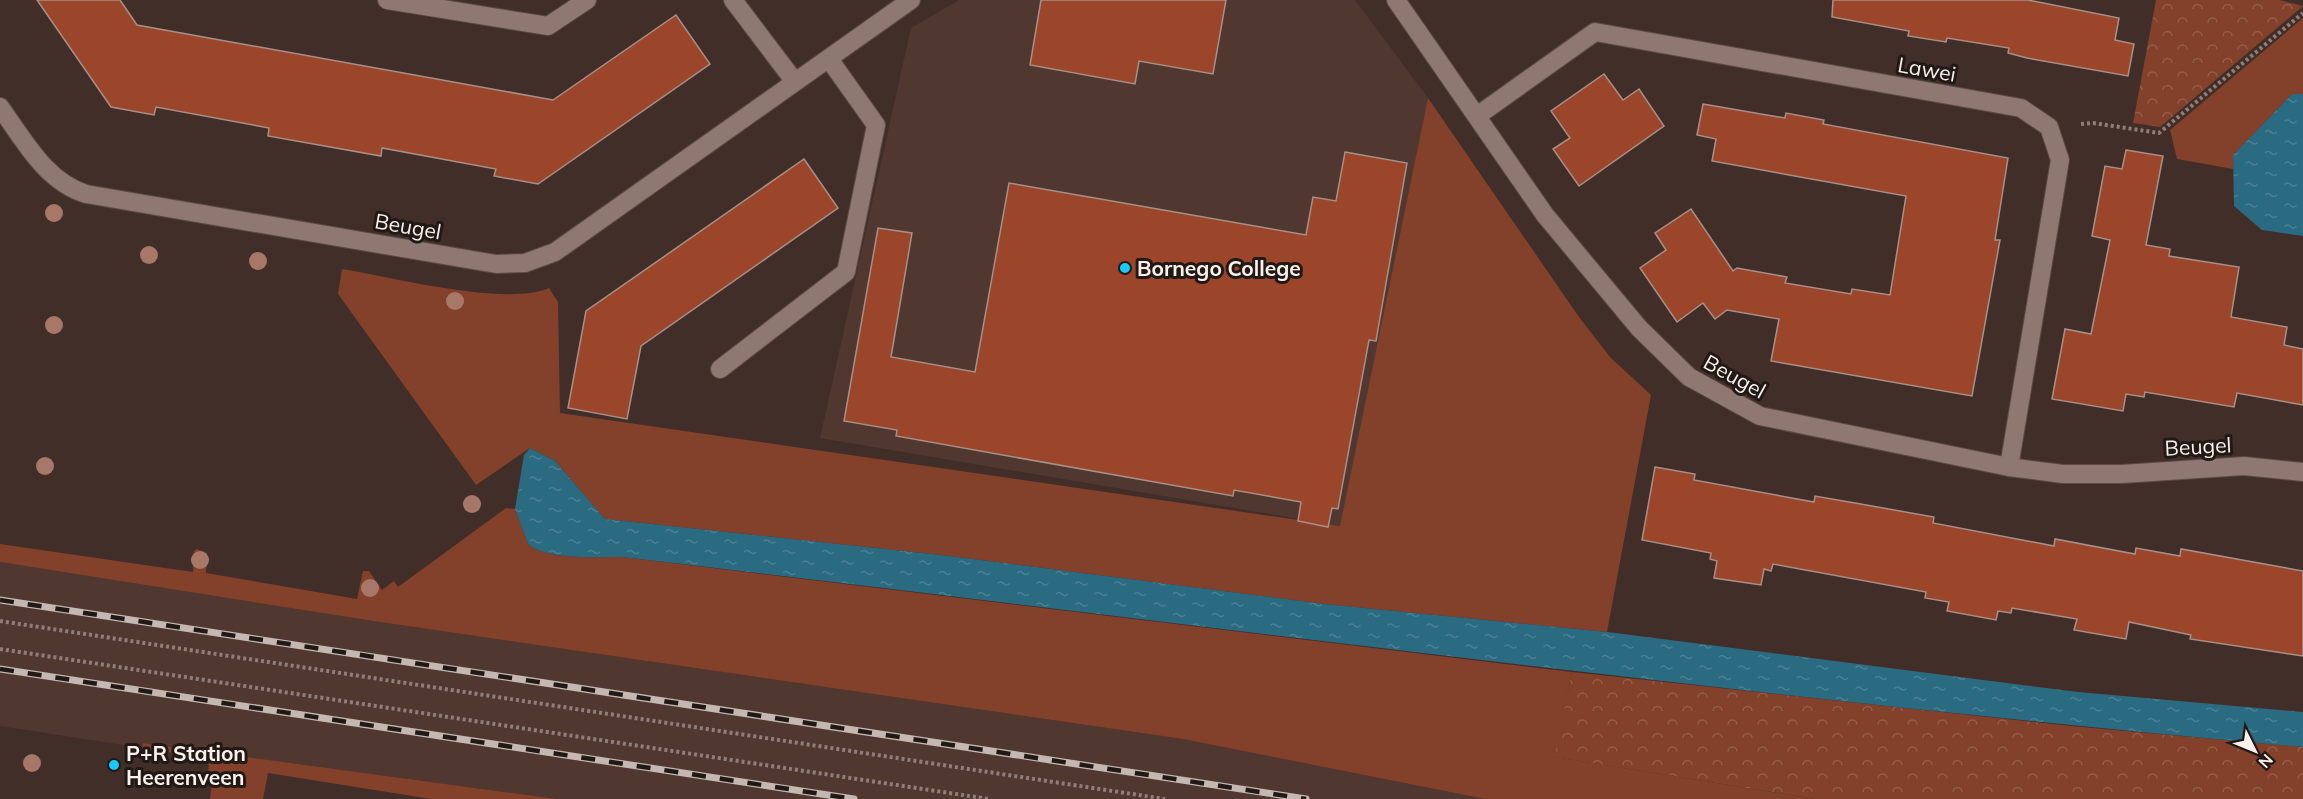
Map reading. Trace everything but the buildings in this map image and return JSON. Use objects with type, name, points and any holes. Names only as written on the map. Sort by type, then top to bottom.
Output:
[{"type":"street","points":[[387,0],[548,26],[587,0]]},
{"type":"street","points":[[733,0],[795,82]]},
{"type":"street","name":"Beugel","points":[[0,107],[53,177],[70,189],[496,264],[525,263],[555,252],[911,0]]},
{"type":"street","name":"Beugel","points":[[1396,0],[1545,215],[1639,328],[1689,377],[1760,416],[2009,467],[2063,474],[2122,474],[2244,466],[2303,472]]},
{"type":"street","name":"Lawei","points":[[1477,116],[1594,32],[2021,108],[2049,127]]},
{"type":"street","points":[[720,369],[846,272],[876,125],[829,59]]},
{"type":"street","points":[[2009,467],[2060,160],[2049,127]]},
{"type":"path","points":[[2049,127],[2093,123],[2159,133],[2303,13]]},
{"type":"path","points":[[0,621],[1165,799]]},
{"type":"path","points":[[0,650],[989,799]]},
{"type":"shaded area","name":"Bornego College","points":[[959,0],[1355,0],[1428,98],[1341,526],[820,438],[911,28]]},
{"type":"shaded area","points":[[0,562],[373,621],[1183,739],[1485,799],[557,799],[144,743],[143,748],[0,726]]},
{"type":"green space","points":[[2156,0],[2279,0],[2303,6],[2160,127],[2133,123]]},
{"type":"green space","points":[[2303,18],[2303,94],[2292,94],[2233,155],[2233,169],[2177,159],[2170,130]]},
{"type":"green space","points":[[1428,98],[1579,317],[1610,357],[1651,395],[1607,632],[1324,604],[941,555],[605,519],[555,461],[530,448],[476,485],[338,294],[342,269],[418,284],[478,292],[530,293],[549,288],[558,302],[560,413],[1340,526]]},
{"type":"green space","points":[[506,508],[515,509],[528,544],[546,553],[559,555],[622,557],[1572,672],[1555,757],[1815,799],[1485,799],[1183,739],[373,621],[0,562],[0,544],[193,572],[194,551],[197,549],[207,553],[206,573],[357,599],[363,571],[369,571],[382,590],[394,581],[398,587]]},
{"type":"green space","points":[[1572,672],[2071,726],[2303,747],[2303,799],[1815,799],[1554,757]]},
{"type":"green space","points":[[143,743],[557,799],[431,799],[268,773],[263,799],[210,799],[212,782],[208,777],[209,759],[143,748]]},
{"type":"water","points":[[2292,94],[2303,94],[2303,236],[2262,230],[2234,206],[2233,155]]},
{"type":"water","points":[[530,448],[555,461],[605,519],[941,555],[1324,604],[1607,632],[2078,692],[2303,712],[2303,747],[1672,682],[622,557],[586,557],[546,553],[528,544],[515,509],[524,455]]},
{"type":"railway","points":[[0,600],[1306,799]]},
{"type":"railway","points":[[0,669],[854,799]]},
{"type":"place","name":"Bornego College","points":[[1125,268]]},
{"type":"place","name":"P+R Station Heerenveen","points":[[114,765]]}]
